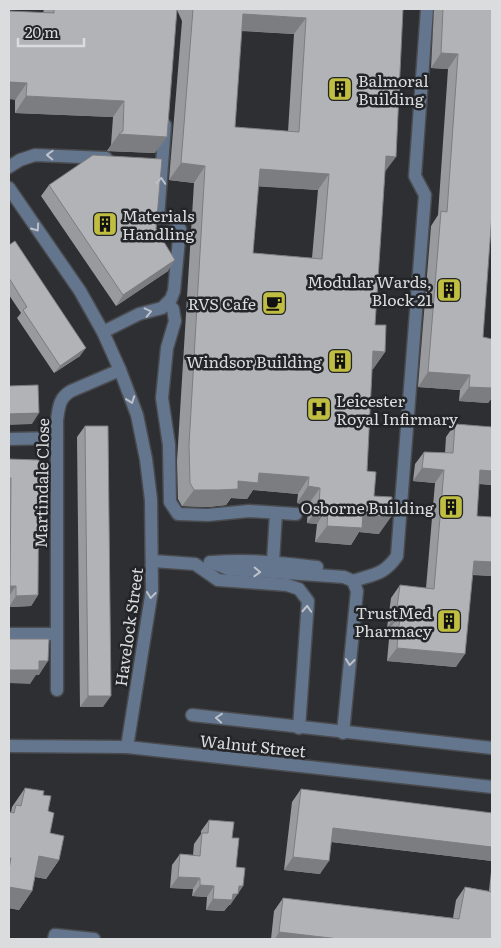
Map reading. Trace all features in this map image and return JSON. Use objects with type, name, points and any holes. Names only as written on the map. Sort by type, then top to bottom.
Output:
[{"type":"street","points":[[210,562],[228,569],[344,577],[353,581],[382,572],[389,567],[397,556],[425,195],[414,176],[427,9]]},
{"type":"street","points":[[104,332],[132,317],[162,308],[168,304],[174,291],[180,229],[174,219],[158,217],[158,161],[166,112]]},
{"type":"street","points":[[9,167],[20,160],[35,155],[114,158]]},
{"type":"street","name":"Havelock Street","points":[[9,188],[80,291],[104,332],[137,415],[152,500],[153,561],[152,590],[127,747]]},
{"type":"street","points":[[168,304],[173,309],[176,320],[167,348],[162,398],[169,445],[170,502],[178,514],[208,515],[249,511],[296,514]]},
{"type":"street","name":"Martindale Close","points":[[57,690],[57,420],[60,402],[64,395],[120,370]]},
{"type":"street","points":[[9,439],[57,438]]},
{"type":"street","points":[[273,562],[276,513]]},
{"type":"street","points":[[153,561],[195,564],[228,560],[273,562],[372,575]]},
{"type":"street","points":[[195,564],[218,580],[288,585],[299,589],[308,600],[299,728]]},
{"type":"street","points":[[343,733],[357,591],[353,581]]},
{"type":"street","points":[[9,634],[56,634]]},
{"type":"street","points":[[192,715],[492,748]]},
{"type":"street","name":"Walnut Street","points":[[9,746],[127,747],[492,787]]},
{"type":"street","points":[[55,937],[94,939]]},
{"type":"building","points":[[54,9],[177,9],[167,137],[119,134],[123,131],[124,101],[26,96],[27,83],[9,82],[9,11],[54,13]]},
{"type":"building","points":[[193,9],[403,9],[396,157],[386,156],[375,325],[386,325],[385,352],[373,351],[367,471],[376,472],[374,496],[392,497],[391,517],[363,515],[362,528],[327,526],[328,507],[319,507],[320,488],[308,486],[309,477],[259,473],[258,483],[238,481],[238,489],[194,490],[190,483],[189,445],[205,166],[181,163]],"holes":[[[243,14],[306,18],[299,132],[235,127]],[[260,169],[329,174],[322,259],[253,253]]]},
{"type":"building","points":[[443,9],[492,9],[492,214],[483,337],[492,339],[492,388],[469,387],[470,375],[428,372],[441,211],[447,212],[458,54],[441,53]]},
{"type":"building","name":"Materials Handling","points":[[93,155],[162,159],[156,229],[175,260],[123,295],[49,185]]},
{"type":"building","points":[[15,241],[86,348],[60,366],[23,310],[27,307],[9,278],[9,245]]},
{"type":"building","points":[[38,385],[39,413],[9,414],[9,386]]},
{"type":"building","points":[[455,424],[492,427],[492,471],[480,470],[477,516],[492,517],[492,562],[474,561],[465,654],[397,648],[400,615],[396,615],[400,585],[434,589],[444,470],[422,468],[424,452],[453,453]]},
{"type":"building","points":[[85,426],[108,426],[111,696],[88,696]]},
{"type":"building","points":[[9,459],[39,460],[38,595],[16,596],[16,586],[10,586],[11,478],[9,478]]},
{"type":"building","points":[[9,639],[49,639],[48,661],[39,661],[39,670],[9,670]]},
{"type":"building","points":[[25,788],[44,791],[43,795],[51,796],[48,811],[54,813],[50,833],[64,836],[59,860],[39,856],[32,891],[9,887],[11,858],[9,858],[9,812],[14,813],[16,805],[21,806]]},
{"type":"building","points":[[301,789],[492,813],[492,847],[333,828],[329,861],[293,857]]},
{"type":"building","points":[[209,820],[234,822],[232,838],[239,838],[236,867],[245,868],[243,886],[239,886],[238,894],[233,894],[232,900],[213,899],[214,886],[200,885],[200,878],[178,877],[180,854],[200,856],[202,833],[208,833]]},
{"type":"building","points":[[465,887],[492,892],[492,939],[339,939],[279,932],[283,898],[459,919]]},
{"type":"place","name":"Balmoral Building","points":[[340,89]]},
{"type":"place","name":"Materials Handling","points":[[105,224]]},
{"type":"place","name":"Modular Wards, Block 21","points":[[449,290]]},
{"type":"place","name":"RVS Cafe","points":[[274,303]]},
{"type":"place","name":"Windsor Building","points":[[340,361]]},
{"type":"place","name":"Leicester Royal Infirmary","points":[[319,409]]},
{"type":"place","name":"Osborne Building","points":[[451,507]]},
{"type":"place","name":"TrustMed Pharmacy","points":[[449,621]]}]
